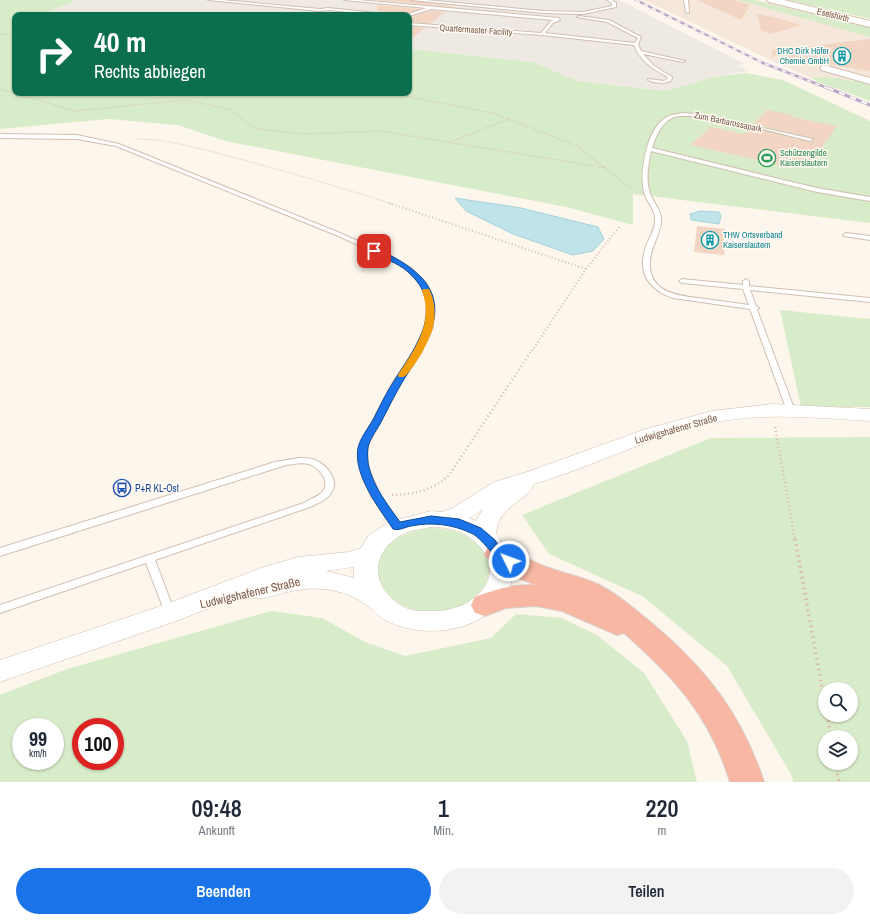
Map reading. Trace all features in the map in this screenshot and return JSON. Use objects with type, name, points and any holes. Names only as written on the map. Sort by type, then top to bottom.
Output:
[{"type":"highway","points":[[492,546],[530,572],[568,584],[595,596],[658,645],[696,683],[711,703],[733,741],[747,782]]},
{"type":"highway","points":[[485,605],[516,595],[546,596],[597,614],[658,645]]},
{"type":"main road","name":"Eselsfürth","points":[[772,0],[870,24]]},
{"type":"street","points":[[824,68],[870,81]]},
{"type":"street","name":"Ludwigshafener Straße","points":[[442,520],[461,513],[502,487],[535,477],[667,429],[712,417],[782,411],[870,415]]},
{"type":"street","name":"Ludwigshafener Straße","points":[[492,546],[486,525],[492,513],[510,495],[535,477]]},
{"type":"street","points":[[419,520],[442,520],[466,526],[492,546],[502,567],[501,580],[492,597],[485,605],[463,617],[449,620],[428,621],[407,618],[395,613],[375,598],[365,581],[364,562],[368,554],[379,538],[397,527],[419,520]]},
{"type":"street","name":"Ludwigshafener Straße","points":[[170,614],[272,573],[298,566],[350,560],[368,554]]},
{"type":"street","name":"Ludwigshafener Straße","points":[[0,671],[170,614],[278,584],[305,580],[341,582],[360,589],[375,598]]},
{"type":"lane","points":[[210,0],[320,10],[328,9],[361,12]]},
{"type":"lane","name":"Quartermaster Facility","points":[[346,0],[556,19],[614,7],[614,3],[609,0]]},
{"type":"lane","name":"Quartermaster Facility","points":[[413,0],[544,12],[583,13]]},
{"type":"lane","points":[[686,0],[688,12]]},
{"type":"lane","name":"Quartermaster Facility","points":[[412,14],[433,8]]},
{"type":"lane","name":"Quartermaster Facility","points":[[571,16],[596,18],[608,21],[640,38],[636,44]]},
{"type":"lane","points":[[542,34],[556,19]]},
{"type":"lane","name":"Quartermaster Facility","points":[[412,24],[542,34],[636,44]]},
{"type":"lane","name":"Quartermaster Facility","points":[[636,44],[639,52],[652,67],[670,78],[664,82],[650,80]]},
{"type":"lane","points":[[639,52],[683,61]]},
{"type":"lane","name":"Zum Barbarossapark","points":[[755,308],[675,296],[656,289],[652,284],[647,265],[648,250],[658,219],[648,195],[644,177],[654,134],[665,120],[670,117],[684,114],[704,116],[810,140]]},
{"type":"lane","points":[[0,136],[77,137],[111,143],[338,234],[387,256],[409,269],[424,284],[430,302],[429,327],[422,345],[398,382],[363,447],[364,467],[376,496],[397,527]]},
{"type":"lane","points":[[650,149],[817,190],[870,199]]},
{"type":"lane","points":[[846,235],[870,238]]},
{"type":"lane","points":[[682,281],[746,284],[870,300]]},
{"type":"lane","points":[[746,284],[755,308],[782,411]]},
{"type":"lane","points":[[0,552],[278,464],[297,460],[311,462],[320,466],[328,475],[330,482],[328,490],[322,497],[307,505],[0,609]]},
{"type":"lane","points":[[149,558],[170,614]]},
{"type":"path","points":[[0,34],[12,35]]},
{"type":"path","points":[[0,89],[12,93]]},
{"type":"path","points":[[24,96],[75,111],[185,100],[229,109],[256,129],[305,134],[380,131],[607,168]]},
{"type":"path","points":[[405,96],[496,114],[577,146],[607,168],[640,197],[653,204]]},
{"type":"path","points":[[450,143],[509,119]]},
{"type":"path","points":[[111,143],[133,139],[156,140],[276,168],[357,193],[586,269]]},
{"type":"path","points":[[376,496],[426,492],[439,486],[449,474],[586,269],[620,226]]},
{"type":"path","points":[[782,411],[822,682]]},
{"type":"path","points":[[836,770],[839,782]]},
{"type":"shaded area","points":[[77,0],[619,0],[745,64],[737,65],[749,71],[714,77],[666,91],[578,81],[532,62],[412,49],[412,12],[47,12]]},
{"type":"shaded area","points":[[644,0],[757,0],[870,27],[870,83],[827,77],[811,78]]},
{"type":"green space","points":[[0,0],[77,0],[48,12],[12,12],[12,96],[412,96],[412,49],[532,62],[578,81],[665,91],[714,77],[746,73],[783,80],[870,121],[870,223],[633,194],[633,225],[566,207],[225,141],[178,125],[108,119],[0,129]]},
{"type":"green space","points":[[738,0],[753,0],[870,28],[870,37]]},
{"type":"green space","points":[[789,0],[870,0],[870,19]]},
{"type":"green space","points":[[827,77],[870,83],[870,101],[811,78]]},
{"type":"green space","points":[[780,310],[870,319],[870,407],[801,407]]},
{"type":"green space","points":[[870,437],[870,782],[793,782],[792,776],[727,666],[642,596],[549,554],[522,515],[711,438]]},
{"type":"green space","points":[[428,528],[439,528],[460,533],[480,547],[487,557],[489,568],[488,578],[483,588],[466,604],[453,609],[428,612],[407,607],[391,597],[380,582],[378,566],[384,550],[400,537]]},
{"type":"green space","points":[[271,611],[322,618],[365,642],[405,656],[491,638],[516,614],[562,618],[597,635],[644,673],[687,741],[697,782],[0,782],[0,695],[67,669]]},
{"type":"water","points":[[455,198],[521,208],[598,227],[604,239],[593,251],[573,255],[513,234],[466,211]]},
{"type":"water","points":[[700,211],[719,212],[721,216],[719,224],[691,220],[690,214]]},
{"type":"building","points":[[377,0],[410,0],[453,6],[451,7]]},
{"type":"building","points":[[697,0],[734,0],[750,5],[741,20]]},
{"type":"building","points":[[377,5],[420,9],[412,12],[377,11]]},
{"type":"building","points":[[431,11],[445,12],[431,23],[412,22],[412,16]]},
{"type":"building","points":[[757,14],[802,25],[770,34],[761,30]]},
{"type":"building","points":[[412,26],[425,28],[412,38]]},
{"type":"building","name":"DHC Dirk Höfer Chemie GmbH","points":[[870,39],[870,71],[772,55],[772,51]]},
{"type":"building","points":[[767,110],[793,115],[791,117],[837,126],[820,150],[825,151],[814,163],[795,159],[788,167],[690,145],[711,127],[744,134],[750,128],[810,142],[814,139],[753,124]]},
{"type":"building","name":"THW Ortsverband Kaiserslautern","points":[[697,226],[725,229],[724,255],[694,252]]},
{"type":"railway","points":[[636,0],[763,63],[830,89]]},
{"type":"railway","points":[[828,88],[870,105]]},
{"type":"slow traffic","points":[[403,375],[422,345],[429,327],[430,302],[426,291]]},
{"type":"place","name":"DHC Dirk Höfer Chemie GmbH","points":[[842,56]]},
{"type":"place","name":"Schützengilde Kaiserslautern","points":[[767,158]]},
{"type":"place","name":"THW Ortsverband Kaiserslautern","points":[[710,240]]},
{"type":"place","name":"P+R KL-Ost","points":[[122,488]]},
{"type":"route","points":[[374,251],[387,256],[409,269],[424,284],[430,302],[429,327],[422,345],[398,382],[363,447],[364,467],[376,496],[384,510],[397,527],[419,520],[431,519],[455,522],[477,531],[486,537],[491,542],[498,554],[509,561]]}]
